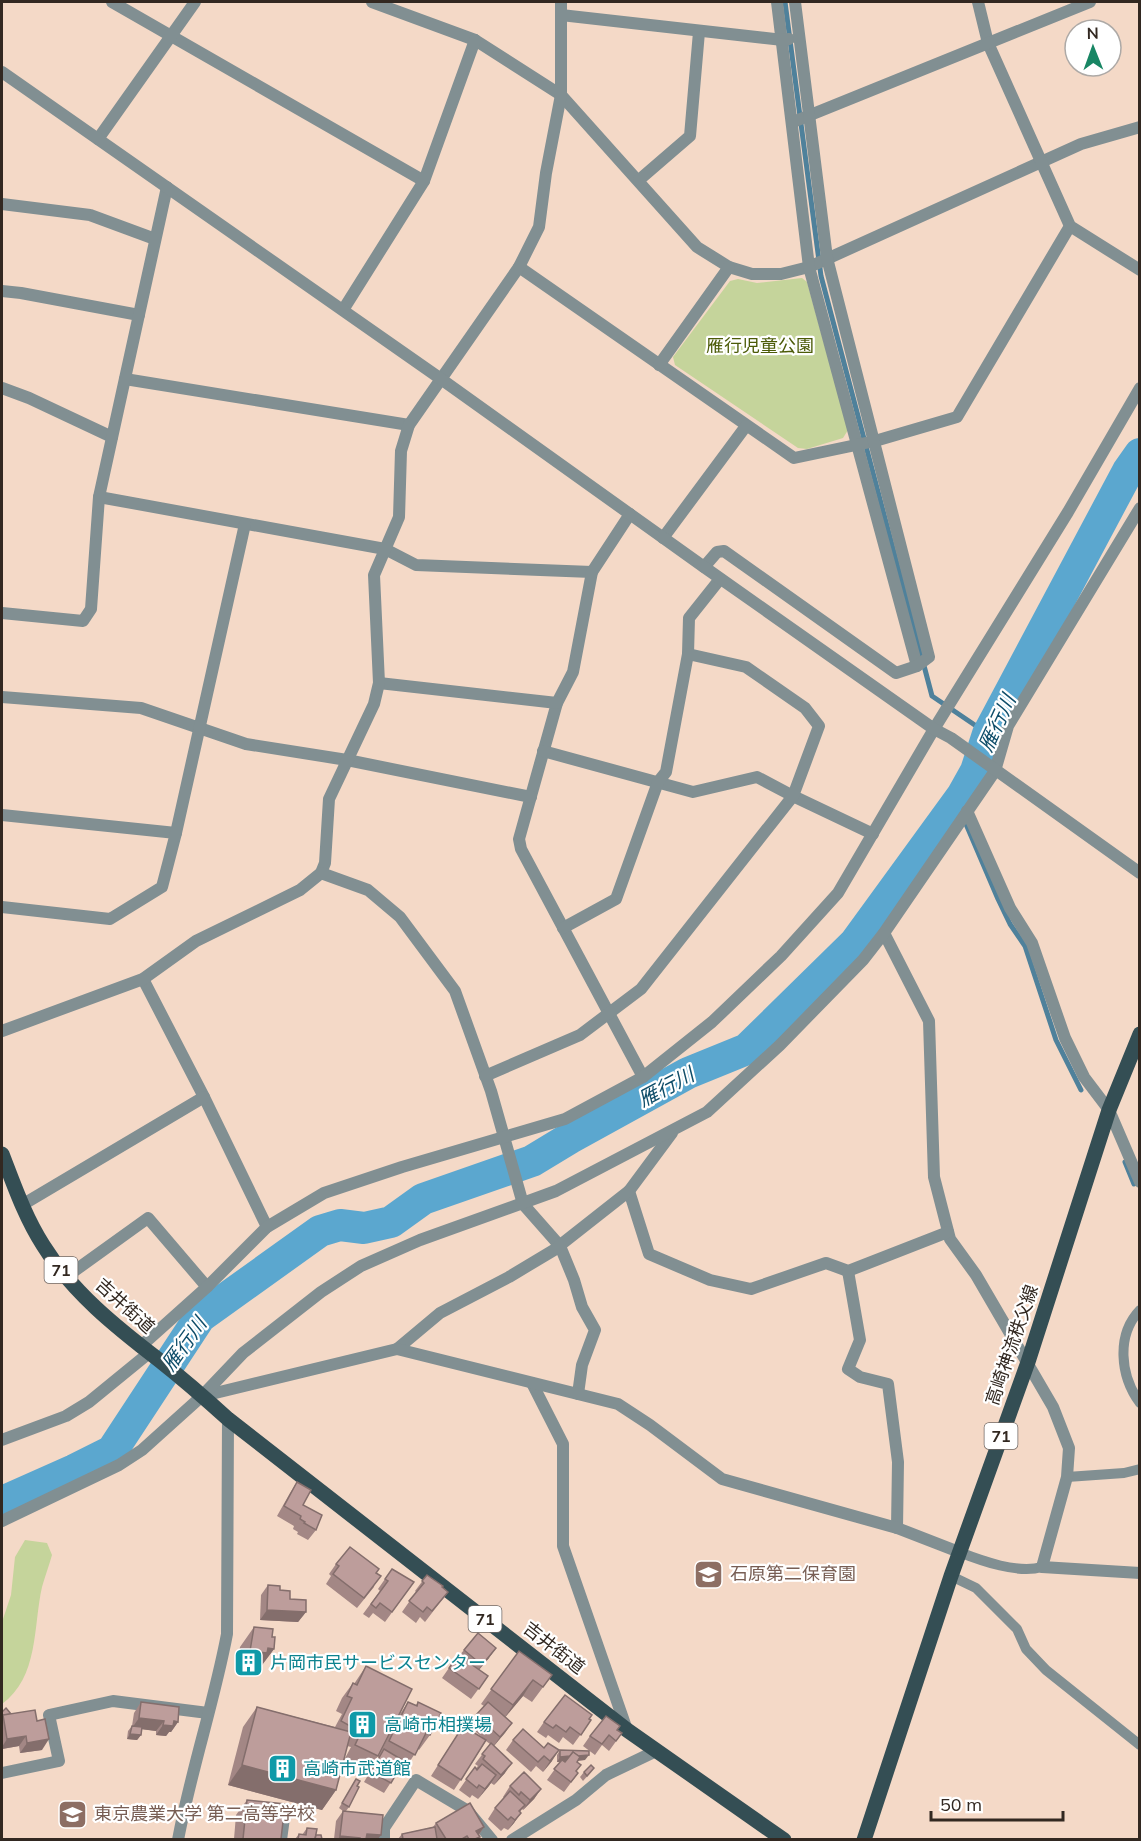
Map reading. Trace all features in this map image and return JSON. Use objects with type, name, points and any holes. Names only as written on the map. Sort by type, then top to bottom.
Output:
[{"type":"main road","name":"高崎神流秩父線","points":[[864,1839],[959,1552],[1028,1362],[1109,1110],[1140,1034]]},
{"type":"main road","name":"吉井街道","points":[[2,1154],[22,1205],[43,1245],[66,1277],[102,1314],[149,1353]]},
{"type":"main road","name":"71","points":[[149,1353],[198,1392]]},
{"type":"main road","name":"吉井街道","points":[[198,1392],[228,1419],[627,1730],[784,1839]]},
{"type":"street","points":[[112,2],[424,181]]},
{"type":"street","points":[[98,139],[195,2]]},
{"type":"street","points":[[372,2],[398,6],[476,40],[561,95],[639,180],[697,248],[729,267],[752,274],[781,274],[809,267],[1081,144],[1140,127]]},
{"type":"street","points":[[2,1031],[143,979],[196,941],[300,890],[321,873],[325,863],[329,799],[374,704],[379,682],[374,575],[399,517],[401,451],[409,425],[519,267],[539,227],[561,95],[561,2]]},
{"type":"street","points":[[777,2],[809,267],[917,666]]},
{"type":"street","points":[[704,567],[717,552],[724,551],[896,673],[917,666],[928,657],[827,258],[795,2]]},
{"type":"street","points":[[978,2],[988,43],[1070,226],[1140,270]]},
{"type":"street","points":[[793,122],[1090,2]]},
{"type":"street","points":[[561,15],[783,40],[801,37]]},
{"type":"street","points":[[639,180],[690,136],[699,32]]},
{"type":"street","points":[[343,310],[424,181],[476,40]]},
{"type":"street","points":[[2,72],[1140,873]]},
{"type":"street","points":[[2,613],[83,621],[91,609],[99,496],[166,187]]},
{"type":"street","points":[[2,204],[90,215],[155,239]]},
{"type":"street","points":[[519,267],[794,458],[875,441],[957,417],[1070,226]]},
{"type":"street","points":[[659,365],[729,267]]},
{"type":"street","points":[[2,291],[21,292],[139,315]]},
{"type":"street","points":[[125,379],[409,425]]},
{"type":"street","points":[[2,388],[29,398],[112,437]]},
{"type":"street","points":[[2,1440],[66,1416],[89,1402],[149,1353],[207,1287],[267,1227],[324,1193],[402,1167],[565,1119],[643,1077],[712,1022],[781,956],[838,892],[934,729],[1068,512],[1140,388]]},
{"type":"street","points":[[663,538],[746,426]]},
{"type":"street","points":[[99,496],[385,549],[416,565],[592,572]]},
{"type":"street","points":[[2,1521],[119,1465],[142,1450],[198,1392],[243,1353],[321,1292],[361,1266],[420,1240],[556,1191],[707,1112],[780,1045],[864,960],[884,933],[995,771],[1008,726],[1140,508]]},
{"type":"street","points":[[630,514],[592,572],[573,672],[557,703],[519,839],[520,849],[643,1077]]},
{"type":"street","points":[[2,907],[110,919],[162,887],[245,524]]},
{"type":"street","points":[[563,928],[616,899],[658,782],[666,772],[688,654],[689,618],[720,579]]},
{"type":"street","points":[[485,1076],[580,1035],[641,989],[793,796],[819,726],[806,708],[746,667],[688,654]]},
{"type":"street","points":[[379,682],[557,703]]},
{"type":"street","points":[[2,697],[141,708],[246,744],[347,760],[531,797]]},
{"type":"street","points":[[543,751],[693,792],[757,777],[873,834]]},
{"type":"street","points":[[967,811],[1010,908],[1032,943],[1065,1038],[1084,1077],[1109,1110],[1140,1182]]},
{"type":"street","points":[[2,815],[176,833]]},
{"type":"street","points":[[321,873],[368,890],[400,917],[455,991],[485,1076],[523,1204],[560,1246],[582,1307],[595,1330],[582,1365],[578,1394]]},
{"type":"street","points":[[884,933],[929,1021],[934,1177],[950,1239],[976,1275],[1028,1362],[1053,1407],[1069,1448],[1067,1477],[1042,1567],[1140,1573]]},
{"type":"street","points":[[143,979],[267,1227]]},
{"type":"street","points":[[22,1205],[204,1097]]},
{"type":"street","points":[[397,1349],[440,1313],[509,1277],[560,1246],[629,1191],[675,1130]]},
{"type":"street","points":[[629,1191],[650,1254],[710,1280],[751,1288],[826,1263],[848,1271],[948,1232]]},
{"type":"street","points":[[66,1277],[148,1218],[207,1287]]},
{"type":"street","points":[[848,1271],[860,1340],[848,1369],[860,1377],[888,1384],[898,1462],[897,1528]]},
{"type":"street","points":[[198,1392],[397,1349],[618,1404],[722,1479],[897,1528],[959,1552]]},
{"type":"street","points":[[532,1383],[563,1444],[563,1546],[627,1730]]},
{"type":"street","points":[[178,1839],[183,1810],[227,1634],[228,1419]]},
{"type":"street","points":[[2,1773],[59,1761],[50,1715],[113,1701],[208,1713]]},
{"type":"street","points":[[512,1839],[576,1800],[606,1775],[656,1751]]},
{"type":"street","points":[[384,1839],[384,1828],[416,1780],[468,1811],[492,1839]]},
{"type":"street","points":[[281,1839],[284,1818]]},
{"type":"lane","points":[[1140,1310],[1131,1319],[1123,1347],[1125,1372],[1133,1393],[1140,1402]]},
{"type":"lane","points":[[1067,1477],[1124,1473],[1140,1469]]},
{"type":"lane","points":[[959,1552],[984,1562],[1032,1569],[1042,1567]]},
{"type":"lane","points":[[951,1576],[976,1588],[1017,1629],[1026,1648],[1046,1670],[1140,1746]]},
{"type":"green space","name":"雁行児童公園","points":[[802,278],[807,282],[848,430],[843,438],[807,449],[798,448],[675,365],[673,357],[730,281],[738,279],[757,283]]},
{"type":"green space","points":[[25,1540],[47,1543],[52,1555],[42,1587],[29,1666],[14,1693],[2,1704],[2,1622],[11,1595],[15,1557]]},
{"type":"building","points":[[297,1482],[311,1490],[303,1505],[322,1515],[316,1530],[304,1523],[300,1519],[301,1516],[284,1506]]},
{"type":"building","points":[[350,1547],[379,1569],[376,1573],[381,1576],[364,1598],[333,1574],[339,1566],[336,1564]]},
{"type":"building","points":[[392,1569],[414,1582],[392,1612],[380,1603],[376,1608],[371,1604],[388,1581],[385,1579]]},
{"type":"building","points":[[427,1575],[448,1592],[432,1611],[427,1607],[423,1612],[409,1601],[424,1583],[422,1581]]},
{"type":"building","points":[[268,1585],[280,1586],[280,1590],[290,1591],[290,1599],[306,1600],[306,1612],[267,1610]]},
{"type":"building","points":[[254,1627],[273,1629],[274,1649],[268,1648],[267,1653],[250,1651]]},
{"type":"building","points":[[478,1633],[496,1648],[482,1665],[464,1650]]},
{"type":"building","points":[[519,1651],[552,1675],[543,1687],[533,1680],[513,1705],[491,1689]]},
{"type":"building","points":[[458,1655],[488,1676],[479,1689],[449,1668]]},
{"type":"building","name":"高崎市相撲場","points":[[366,1666],[412,1689],[378,1756],[355,1745],[361,1732],[341,1721],[352,1698],[347,1696],[353,1683],[357,1685]]},
{"type":"building","points":[[565,1695],[592,1715],[581,1735],[570,1727],[566,1732],[556,1725],[553,1728],[544,1722]]},
{"type":"building","points":[[141,1702],[179,1707],[178,1722],[174,1721],[173,1726],[163,1725],[164,1721],[139,1718]]},
{"type":"building","points":[[408,1702],[417,1706],[418,1702],[441,1713],[430,1735],[426,1733],[415,1755],[389,1741]]},
{"type":"building","points":[[488,1702],[512,1723],[500,1737],[476,1715]]},
{"type":"building","points":[[257,1707],[351,1732],[336,1790],[242,1765]]},
{"type":"building","points":[[6,1708],[11,1714],[2,1717],[2,1712]]},
{"type":"building","points":[[35,1710],[37,1721],[45,1719],[49,1739],[27,1743],[26,1736],[7,1739],[3,1715]]},
{"type":"building","points":[[606,1716],[620,1726],[617,1730],[622,1733],[616,1741],[609,1735],[602,1744],[590,1736]]},
{"type":"building","points":[[132,1726],[142,1727],[141,1735],[130,1734]]},
{"type":"building","points":[[463,1726],[486,1740],[461,1780],[438,1765]]},
{"type":"building","points":[[523,1729],[544,1748],[548,1743],[559,1750],[550,1761],[544,1756],[538,1762],[513,1740]]},
{"type":"building","points":[[491,1743],[512,1763],[501,1775],[483,1759],[485,1756],[482,1754]]},
{"type":"building","points":[[384,1749],[404,1761],[391,1783],[371,1772]]},
{"type":"building","points":[[560,1750],[589,1751],[589,1755],[578,1756],[573,1752],[570,1756],[560,1757]]},
{"type":"building","points":[[573,1752],[580,1757],[577,1762],[581,1765],[571,1782],[554,1769],[562,1760],[565,1762]]},
{"type":"building","points":[[482,1764],[496,1775],[485,1789],[479,1785],[477,1788],[466,1779],[475,1767],[477,1770]]},
{"type":"building","points":[[591,1765],[594,1768],[587,1776],[584,1772]]},
{"type":"building","points":[[524,1772],[541,1789],[530,1800],[521,1792],[519,1795],[510,1786]]},
{"type":"building","points":[[356,1779],[360,1781],[357,1786],[359,1787],[349,1807],[342,1803]]},
{"type":"building","points":[[510,1791],[525,1805],[515,1820],[511,1817],[508,1820],[495,1808]]},
{"type":"building","points":[[247,1800],[285,1804],[281,1839],[243,1839]]},
{"type":"building","points":[[470,1803],[484,1827],[476,1831],[480,1837],[446,1839],[436,1823]]},
{"type":"building","points":[[343,1811],[383,1815],[381,1835],[367,1834],[366,1839],[340,1836]]},
{"type":"building","points":[[435,1827],[437,1839],[403,1839],[402,1834]]},
{"type":"building","points":[[307,1828],[317,1829],[315,1839],[298,1839],[299,1834],[306,1835]]},
{"type":"building","points":[[316,1835],[321,1835],[322,1839],[315,1839]]},
{"type":"waterway","points":[[785,2],[821,276],[932,696],[988,734]]},
{"type":"waterway","name":"雁行川","points":[[2,1502],[112,1451],[200,1317],[320,1231],[340,1225],[364,1228],[391,1222],[423,1199],[532,1161],[688,1073],[747,1049],[855,943],[962,796],[976,771],[988,734],[1128,471],[1140,454]]},
{"type":"waterway","points":[[957,803],[998,899],[1010,924],[1025,946],[1056,1040],[1081,1090]]},
{"type":"waterway","points":[[1125,1162],[1134,1184]]},
{"type":"place","name":"石原第二保育園","points":[[709,1574]]},
{"type":"place","name":"片岡市民サービスセンター","points":[[249,1663]]},
{"type":"place","name":"高崎市相撲場","points":[[363,1725]]},
{"type":"place","name":"高崎市武道館","points":[[282,1769]]},
{"type":"place","name":"東京農業大学 第二高等学校","points":[[73,1814]]}]
